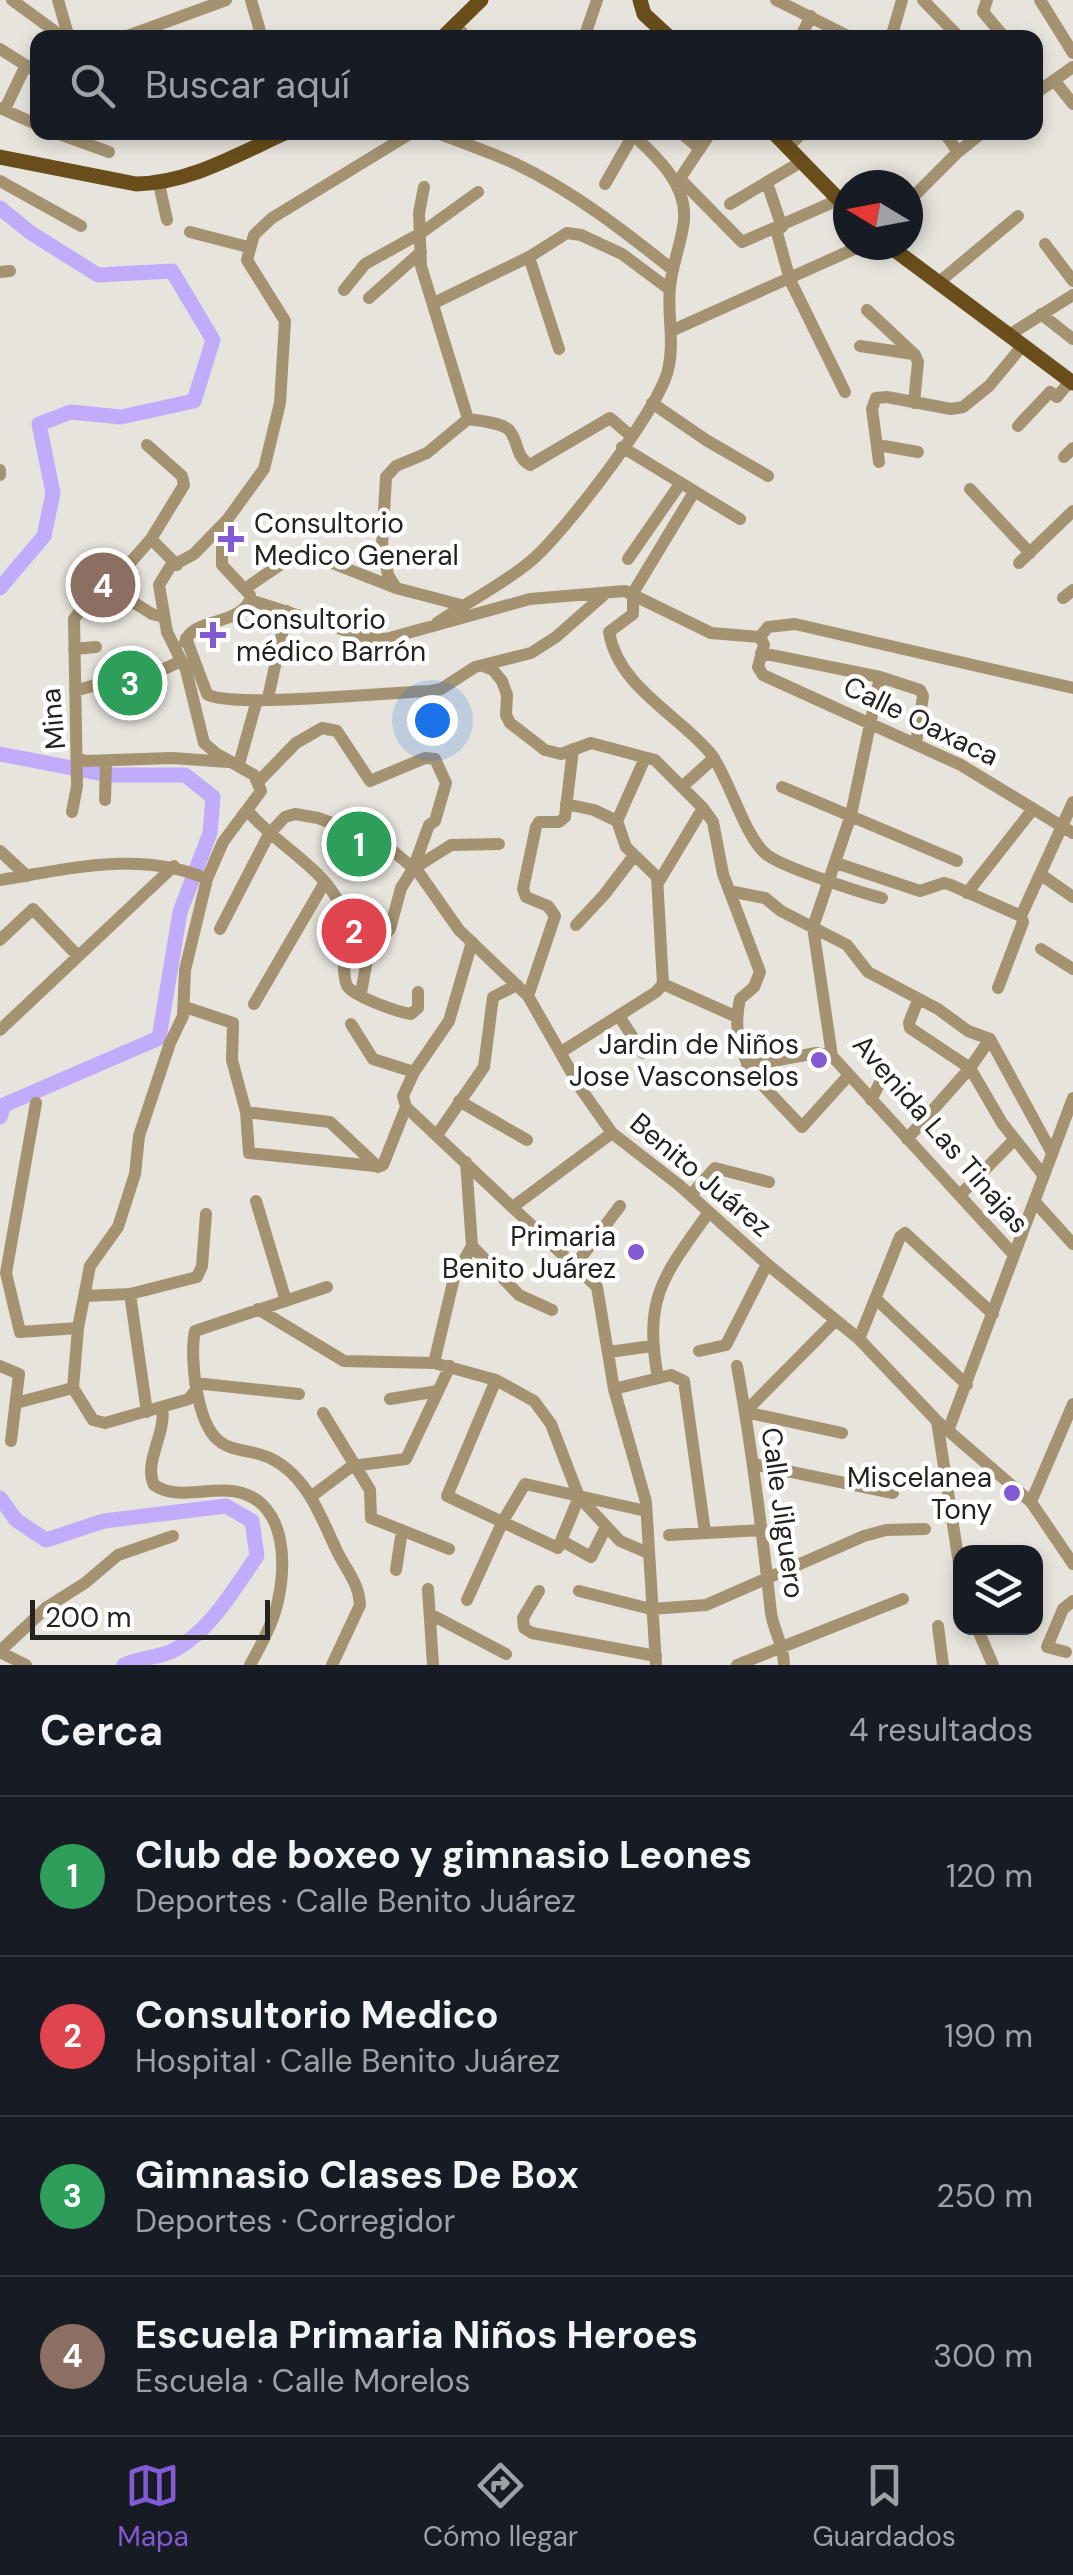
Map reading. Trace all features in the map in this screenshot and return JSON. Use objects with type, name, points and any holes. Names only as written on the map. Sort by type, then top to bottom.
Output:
[{"type":"main road","points":[[450,30],[481,0]]},
{"type":"main road","points":[[466,30],[494,0]]},
{"type":"main road","points":[[640,0],[644,14],[661,30]]},
{"type":"main road","points":[[0,147],[137,175],[156,175],[194,164],[246,140]]},
{"type":"main road","points":[[0,157],[136,184],[158,184],[199,173],[270,140]]},
{"type":"main road","points":[[781,140],[833,194]]},
{"type":"main road","points":[[908,260],[1072,382]]},
{"type":"street","points":[[12,0],[55,30]]},
{"type":"street","points":[[58,0],[64,30]]},
{"type":"street","points":[[144,30],[226,0]]},
{"type":"street","points":[[587,30],[597,0]]},
{"type":"street","points":[[776,0],[837,30]]},
{"type":"street","points":[[893,30],[902,0]]},
{"type":"street","points":[[923,0],[952,30]]},
{"type":"street","points":[[1040,0],[1073,52]]},
{"type":"street","points":[[255,1],[260,30]]},
{"type":"street","points":[[985,3],[983,12],[998,30]]},
{"type":"street","points":[[804,30],[812,16]]},
{"type":"street","points":[[0,49],[30,68]]},
{"type":"street","points":[[1043,88],[1073,67]]},
{"type":"street","points":[[30,72],[2,109],[30,121]]},
{"type":"street","points":[[1054,80],[1073,104]]},
{"type":"street","points":[[76,140],[109,152]]},
{"type":"street","points":[[196,1386],[189,1399],[98,1422],[88,1416],[74,1388],[78,1328],[90,1266],[112,1239],[126,1206],[135,1174],[139,1136],[186,1007],[185,970],[207,879],[224,842],[260,791],[259,781],[204,743],[164,617],[158,585],[170,567],[194,554],[227,520],[260,478],[280,403],[285,321],[250,265],[248,248],[259,229],[287,207],[400,140]]},
{"type":"street","points":[[455,140],[518,165],[559,188],[620,228],[673,270]]},
{"type":"street","points":[[605,184],[629,140]]},
{"type":"street","points":[[638,140],[738,240],[746,242],[833,208]]},
{"type":"street","points":[[689,140],[700,149]]},
{"type":"street","points":[[437,623],[542,551],[566,526],[652,403],[667,376],[672,330],[669,289],[684,222],[678,182],[706,140]]},
{"type":"street","points":[[788,147],[795,140]]},
{"type":"street","points":[[950,140],[958,152]]},
{"type":"street","points":[[923,187],[973,140]]},
{"type":"street","points":[[730,204],[801,162]]},
{"type":"street","points":[[0,181],[81,226]]},
{"type":"street","points":[[767,183],[790,280],[845,392]]},
{"type":"street","points":[[158,184],[167,220]]},
{"type":"street","points":[[424,187],[419,213],[421,266],[468,418]]},
{"type":"street","points":[[344,290],[366,264],[420,233],[478,192]]},
{"type":"street","points":[[938,283],[1018,216]]},
{"type":"street","points":[[190,232],[248,248]]},
{"type":"street","points":[[434,303],[529,257],[566,233],[581,235],[634,261],[669,289]]},
{"type":"street","points":[[1045,244],[1073,280]]},
{"type":"street","points":[[369,298],[420,252]]},
{"type":"street","points":[[529,257],[559,349]]},
{"type":"street","points":[[672,330],[833,259]]},
{"type":"street","points":[[1009,335],[1073,295]]},
{"type":"street","points":[[867,310],[915,354],[918,369],[914,402]]},
{"type":"street","points":[[1041,314],[1073,339]]},
{"type":"street","points":[[880,462],[872,409],[876,398],[952,409],[963,407],[990,386],[1023,345]]},
{"type":"street","points":[[860,346],[915,354]]},
{"type":"street","points":[[1018,426],[1050,392],[1058,397],[1072,382]]},
{"type":"street","points":[[652,403],[768,476]]},
{"type":"street","points":[[468,418],[505,427],[511,432],[520,458],[530,465],[610,418],[627,441],[680,484],[740,519]]},
{"type":"street","points":[[396,588],[388,575],[382,546],[384,486],[392,469],[427,453],[468,418]]},
{"type":"street","points":[[100,596],[151,539],[184,485],[182,476],[147,444]]},
{"type":"street","points":[[878,446],[918,452]]},
{"type":"street","points":[[628,559],[680,484]]},
{"type":"street","points":[[970,489],[1024,558],[1073,511]]},
{"type":"street","points":[[694,492],[633,594],[632,614],[609,632],[618,658],[644,692],[686,726],[714,758],[767,854],[852,890],[882,898]]},
{"type":"street","points":[[227,520],[222,565],[248,594],[375,639],[401,636],[530,599],[608,592],[633,594],[711,633],[760,637]]},
{"type":"street","points":[[151,539],[177,565]]},
{"type":"street","points":[[181,661],[192,630],[244,610],[248,594],[286,560],[306,556],[396,588],[461,605]]},
{"type":"street","points":[[186,638],[210,697],[263,699],[430,691],[440,689],[469,669],[531,654],[556,638],[608,592]]},
{"type":"street","points":[[100,596],[133,602],[164,617]]},
{"type":"street","name":"Mina","points":[[100,596],[77,612],[74,619],[77,765],[85,761],[105,769],[172,758],[235,762]]},
{"type":"street","points":[[235,762],[263,699],[288,611]]},
{"type":"street","points":[[760,637],[768,626],[795,624],[1073,688]]},
{"type":"street","points":[[760,637],[762,653]]},
{"type":"street","points":[[74,649],[96,647]]},
{"type":"street","name":"Calle Oaxaca","points":[[916,743],[922,692],[880,676],[762,653],[758,668],[763,675],[962,764],[1067,829]]},
{"type":"street","points":[[134,683],[181,661]]},
{"type":"street","points":[[484,666],[502,681],[507,694],[506,715],[513,726],[551,753],[562,754],[591,743],[645,758],[661,765],[703,808],[712,822],[729,891],[760,972],[754,988],[740,999],[739,1052],[802,1128],[849,1075]]},
{"type":"street","points":[[74,691],[126,676],[134,683],[136,701]]},
{"type":"street","points":[[812,927],[851,815],[880,676]]},
{"type":"street","points":[[259,781],[310,733],[332,728],[370,781],[425,758],[438,763],[446,783],[443,796],[404,881],[390,929],[368,954],[361,993]]},
{"type":"street","points":[[528,996],[554,916],[548,906],[526,897],[523,888],[536,827],[540,822],[563,820],[574,749]]},
{"type":"street","points":[[617,822],[645,758]]},
{"type":"street","points":[[683,786],[714,758]]},
{"type":"street","points":[[72,812],[77,765]]},
{"type":"street","points":[[105,769],[105,800]]},
{"type":"street","points":[[782,787],[957,861]]},
{"type":"street","points":[[998,988],[1021,916],[1067,829],[1073,802]]},
{"type":"street","points":[[561,1052],[664,984],[658,882],[650,868],[626,847],[617,822],[594,810],[566,804]]},
{"type":"street","points":[[658,882],[703,808]]},
{"type":"street","points":[[967,893],[1032,809]]},
{"type":"street","points":[[248,810],[269,834],[325,882],[344,917],[347,985],[400,1013],[411,1014],[418,1008],[418,992]]},
{"type":"street","name":"Benito Juárez","points":[[269,834],[291,814],[318,818],[381,841],[412,869],[431,888],[458,930],[528,996],[588,1101],[612,1133],[859,1339],[943,1426],[1031,1502],[1073,1564]]},
{"type":"street","points":[[220,930],[269,834]]},
{"type":"street","points":[[412,869],[452,845],[499,844]]},
{"type":"street","points":[[0,852],[28,876]]},
{"type":"street","points":[[576,925],[633,857]]},
{"type":"street","points":[[0,880],[134,862],[174,866],[207,879]]},
{"type":"street","points":[[836,862],[920,891],[944,883],[1021,916]]},
{"type":"street","points":[[0,1030],[174,866]]},
{"type":"street","points":[[1040,874],[1073,897]]},
{"type":"street","points":[[254,1004],[325,882]]},
{"type":"street","points":[[729,891],[765,898],[781,911],[847,945],[868,972],[938,1009],[968,1031],[990,1039],[1052,1151]]},
{"type":"street","points":[[0,940],[33,908],[76,955]]},
{"type":"street","name":"Avenida Las Tinajas","points":[[812,927],[832,1056],[1014,1255]]},
{"type":"street","points":[[472,942],[449,1020],[409,1070],[403,1096],[406,1107],[597,1287],[614,1389],[646,1511],[656,1660],[532,1633],[524,1628],[523,1618],[539,1591]]},
{"type":"street","points":[[1040,948],[1073,969]]},
{"type":"street","points":[[664,984],[737,1016]]},
{"type":"street","points":[[437,1134],[484,1067],[493,996],[517,985]]},
{"type":"street","points":[[918,1000],[910,1020],[912,1031],[970,1068],[1014,1140],[1044,1176]]},
{"type":"street","points":[[186,1007],[232,1021],[232,1060],[246,1112],[250,1153],[383,1164],[406,1107]]},
{"type":"street","points":[[619,1016],[643,1052]]},
{"type":"street","points":[[351,1024],[373,1060],[409,1070]]},
{"type":"street","points":[[907,1138],[970,1068],[990,1039]]},
{"type":"street","points":[[747,1066],[816,1054],[832,1056]]},
{"type":"street","points":[[871,1100],[884,1075]]},
{"type":"street","points":[[957,1545],[943,1426],[967,1385],[1073,1098]]},
{"type":"street","points":[[459,1101],[527,1140]]},
{"type":"street","points":[[36,1103],[6,1273],[8,1290],[20,1332],[78,1328]]},
{"type":"street","points":[[246,1112],[330,1122],[339,1126],[374,1166]]},
{"type":"street","points":[[514,1206],[612,1133]]},
{"type":"street","points":[[961,1194],[1014,1140]]},
{"type":"street","points":[[434,1362],[454,1278],[472,1246],[466,1162]]},
{"type":"street","points":[[690,1195],[715,1168],[769,1182]]},
{"type":"street","points":[[256,1202],[286,1301]]},
{"type":"street","points":[[1034,1202],[1073,1244]]},
{"type":"street","points":[[576,1264],[620,1206]]},
{"type":"street","points":[[658,1378],[652,1317],[672,1264],[708,1212]]},
{"type":"street","points":[[85,1296],[130,1294],[189,1280],[200,1271],[206,1214]]},
{"type":"street","points":[[859,1339],[900,1236],[905,1232],[993,1314]]},
{"type":"street","points":[[472,1246],[519,1295],[552,1310]]},
{"type":"street","points":[[699,1351],[726,1345],[767,1264]]},
{"type":"street","points":[[327,1287],[195,1332],[196,1386],[215,1439],[271,1458],[312,1496],[350,1572],[359,1597],[354,1622],[332,1665]]},
{"type":"street","points":[[130,1294],[147,1412]]},
{"type":"street","points":[[876,1300],[967,1385]]},
{"type":"street","points":[[258,1309],[285,1329],[344,1361],[434,1362],[496,1380],[543,1410],[579,1496],[624,1543],[646,1552]]},
{"type":"street","points":[[745,1412],[836,1320]]},
{"type":"street","points":[[608,1352],[652,1346]]},
{"type":"street","points":[[0,1366],[19,1374],[12,1441]]},
{"type":"street","points":[[312,1496],[352,1466],[406,1458],[450,1366]]},
{"type":"street","name":"Calle Jilguero","points":[[737,1366],[763,1530],[772,1620],[784,1646],[784,1665]]},
{"type":"street","points":[[614,1389],[658,1378],[681,1378],[705,1532]]},
{"type":"street","points":[[496,1380],[447,1496],[591,1557],[606,1527]]},
{"type":"street","points":[[196,1386],[300,1394]]},
{"type":"street","points":[[16,1403],[74,1388]]},
{"type":"street","points":[[390,1399],[438,1391]]},
{"type":"street","points":[[1031,1502],[1073,1404]]},
{"type":"street","points":[[162,1408],[162,1430],[150,1476],[157,1488],[173,1492],[238,1492],[258,1502],[278,1528],[282,1545],[276,1608],[250,1665]]},
{"type":"street","points":[[745,1412],[842,1433]]},
{"type":"street","points":[[322,1413],[370,1490],[371,1518],[450,1549]]},
{"type":"street","points":[[752,1464],[893,1494]]},
{"type":"street","points":[[467,1600],[524,1484],[646,1511]]},
{"type":"street","points":[[560,1544],[579,1496]]},
{"type":"street","points":[[579,1591],[651,1609],[706,1604],[864,1536],[886,1530],[926,1529]]},
{"type":"street","points":[[396,1570],[402,1530]]},
{"type":"street","points":[[668,1535],[763,1530]]},
{"type":"street","points":[[26,1665],[0,1652],[47,1607],[85,1584],[118,1555],[172,1536]]},
{"type":"street","points":[[428,1589],[432,1665]]},
{"type":"street","points":[[737,1665],[903,1599]]},
{"type":"street","points":[[1066,1652],[1047,1647],[1063,1609],[1073,1602]]},
{"type":"street","points":[[430,1614],[506,1654]]},
{"type":"street","points":[[938,1626],[943,1665]]},
{"type":"street","points":[[980,1635],[992,1665]]},
{"type":"waterway","points":[[0,208],[31,233],[98,275],[172,271],[213,340],[194,401],[121,417],[71,412],[39,424],[53,493],[44,536],[0,588]]},
{"type":"waterway","points":[[0,754],[108,775],[185,775],[213,797],[210,833],[180,912],[159,1038],[4,1105],[0,1117]]},
{"type":"waterway","points":[[0,1498],[16,1520],[46,1540],[104,1521],[226,1506],[252,1521],[257,1556],[208,1623],[170,1652],[124,1665]]},
{"type":"place","name":"Consultorio Medico General","points":[[231,539]]},
{"type":"place","name":"Escuela Primaria Niños Heroes","points":[[103,585]]},
{"type":"place","name":"Consultorio médico Barrón","points":[[213,635]]},
{"type":"place","name":"Gimnasio Clases De Box","points":[[130,683]]},
{"type":"place","name":"Club de boxeo y gimnasio Leones","points":[[359,844]]},
{"type":"place","name":"Consultorio Medico","points":[[354,931]]},
{"type":"place","name":"Jardin de Niños Jose Vasconselos","points":[[819,1060]]},
{"type":"place","name":"Primaria Benito Juárez","points":[[636,1252]]},
{"type":"place","name":"Miscelanea Tony","points":[[1012,1493]]}]
